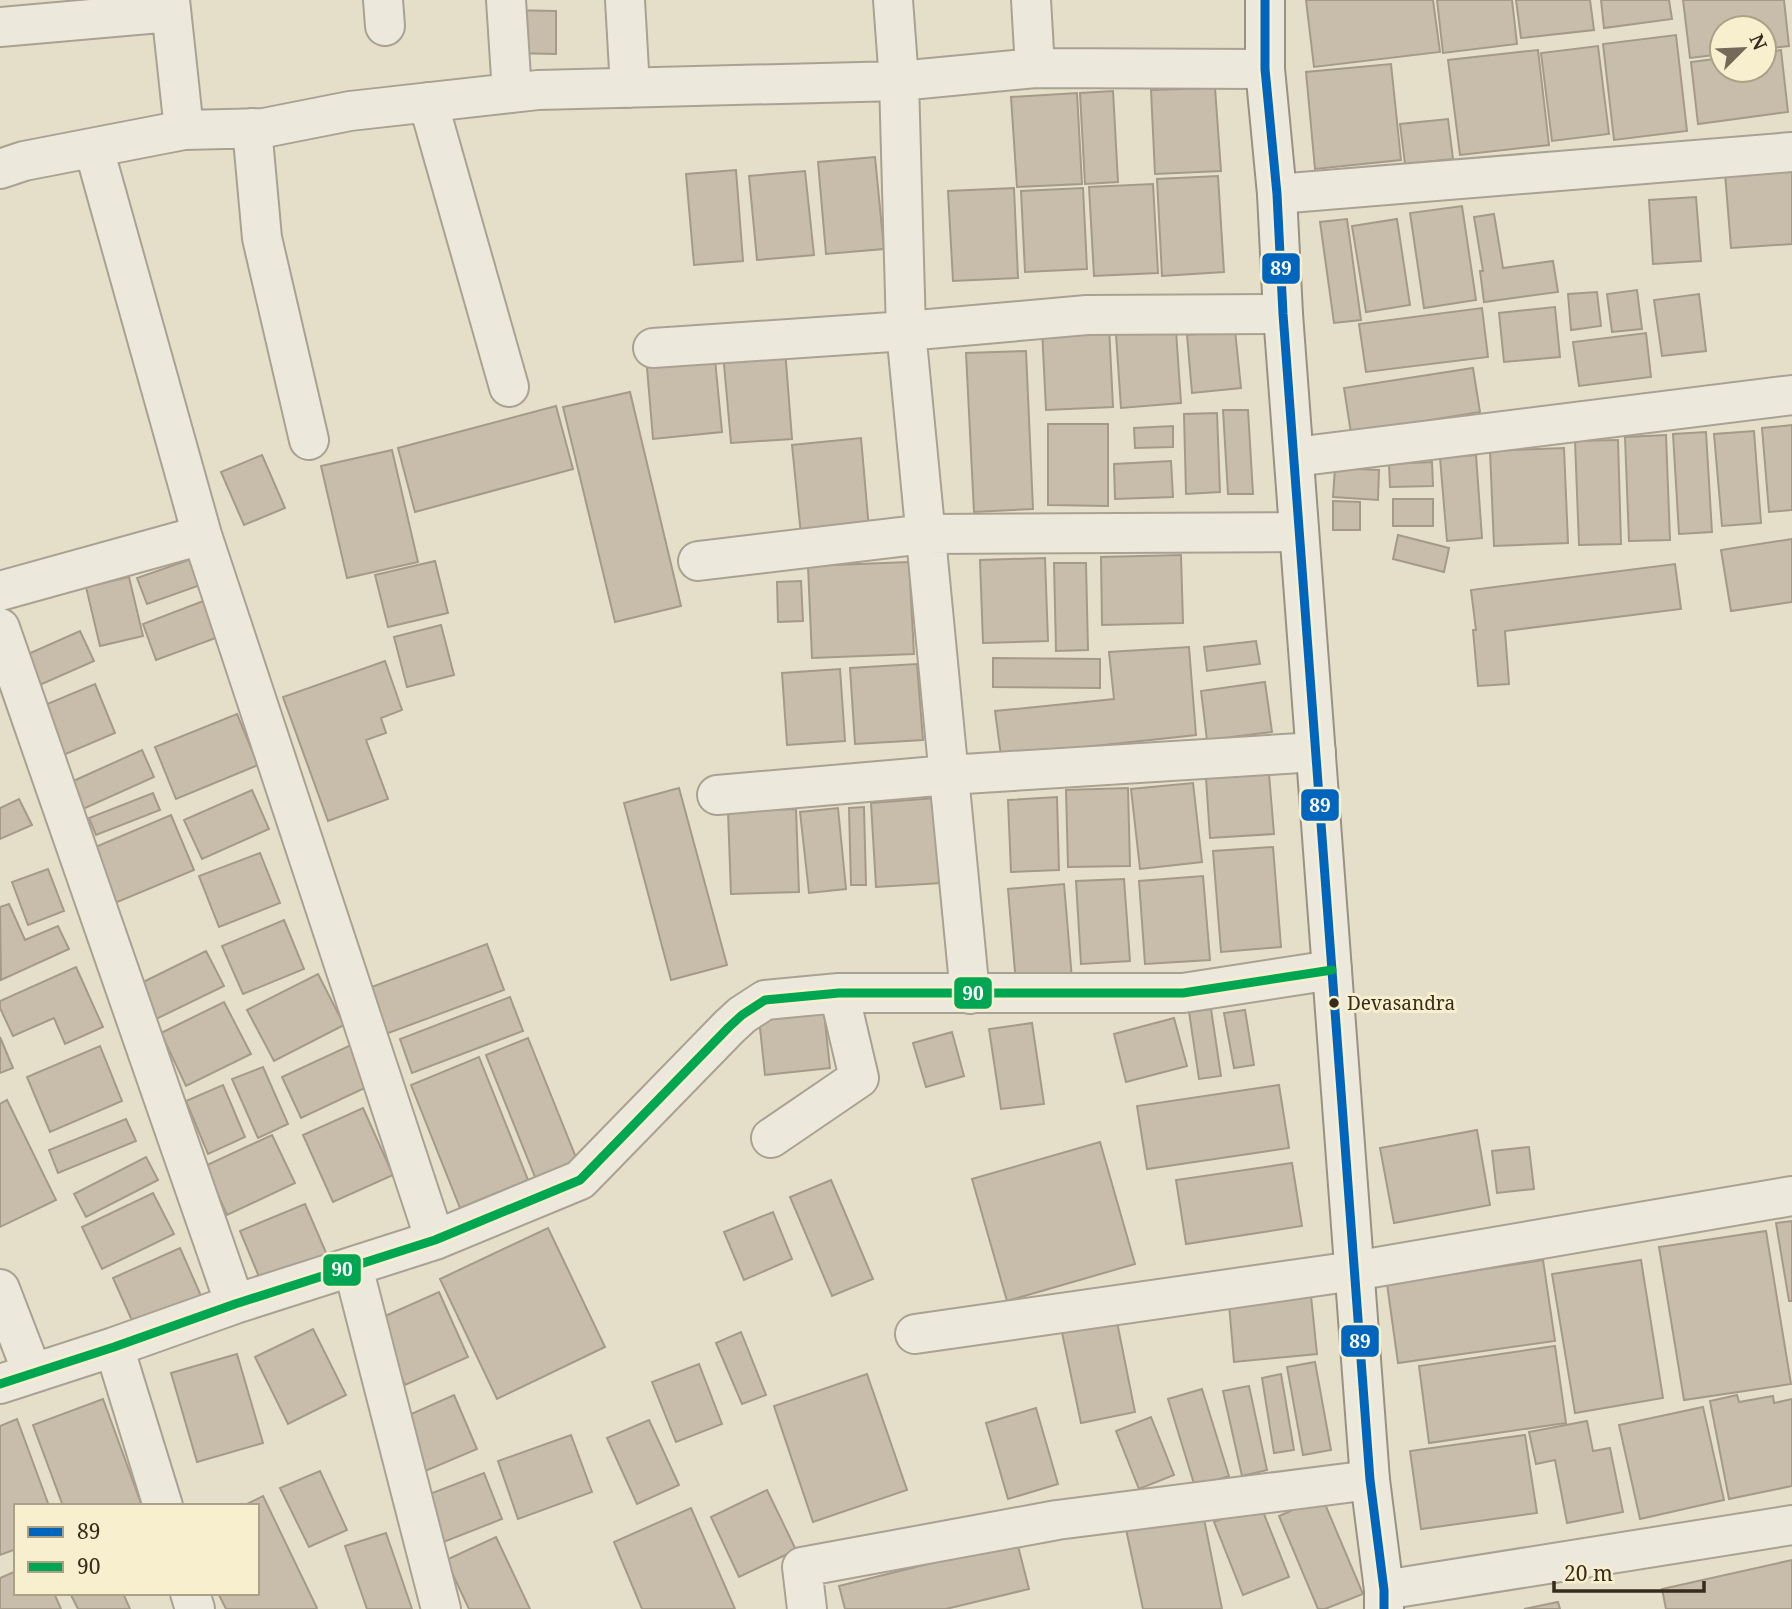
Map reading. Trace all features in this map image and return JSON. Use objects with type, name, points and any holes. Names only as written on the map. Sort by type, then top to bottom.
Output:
[{"type":"street","points":[[506,0],[512,93]]},
{"type":"street","points":[[625,0],[630,88]]},
{"type":"street","points":[[893,0],[899,81],[906,331],[970,995]]},
{"type":"street","points":[[1031,0],[1035,68]]},
{"type":"street","points":[[1265,0],[1265,69],[1299,532],[1370,1480],[1384,1600],[1792,1525]]},
{"type":"street","points":[[0,27],[171,6],[184,130]]},
{"type":"street","points":[[0,170],[24,161],[184,130],[264,128],[350,111],[512,93],[899,81],[1035,68],[1265,69]]},
{"type":"street","points":[[428,102],[509,387]]},
{"type":"street","points":[[252,128],[262,238],[309,440]]},
{"type":"street","points":[[93,149],[202,535],[435,1240]]},
{"type":"street","points":[[1276,194],[1792,152]]},
{"type":"street","points":[[653,348],[1087,316],[1283,314]]},
{"type":"street","points":[[1295,457],[1792,395]]},
{"type":"street","points":[[698,561],[925,534],[1299,532]]},
{"type":"street","points":[[0,591],[202,535]]},
{"type":"street","points":[[0,628],[235,1304]]},
{"type":"street","points":[[717,795],[948,775],[1316,752]]},
{"type":"street","points":[[0,1289],[16,1378],[435,1240],[580,1180],[729,1027],[765,1000],[839,993],[1184,993],[1332,970]]},
{"type":"street","points":[[771,1138],[859,1078],[839,993]]},
{"type":"street","points":[[915,1335],[1354,1271],[1792,1196]]},
{"type":"street","points":[[353,1267],[441,1609]]},
{"type":"street","points":[[114,1347],[162,1504]]},
{"type":"street","points":[[807,1609],[802,1567],[1057,1520],[1370,1480]]},
{"type":"building","points":[[1306,0],[1433,0],[1440,52],[1314,67]]},
{"type":"building","points":[[1437,0],[1512,0],[1517,44],[1443,53]]},
{"type":"building","points":[[1516,0],[1590,0],[1594,30],[1521,38]]},
{"type":"building","points":[[1601,0],[1669,0],[1672,19],[1604,28]]},
{"type":"building","points":[[1683,0],[1784,0],[1789,46],[1778,47],[1778,14],[1708,14],[1708,56],[1690,58]]},
{"type":"building","points":[[503,10],[556,11],[556,54],[503,53]]},
{"type":"building","points":[[1676,35],[1687,131],[1614,140],[1603,44]]},
{"type":"building","points":[[1598,46],[1609,134],[1552,141],[1541,53]]},
{"type":"building","points":[[1538,50],[1549,145],[1460,155],[1448,60]]},
{"type":"building","points":[[1781,50],[1788,112],[1698,124],[1691,62],[1708,60],[1708,84],[1778,84],[1778,51]]},
{"type":"building","points":[[1391,64],[1401,160],[1315,169],[1306,72]]},
{"type":"building","points":[[1215,88],[1221,171],[1155,174],[1151,90]]},
{"type":"building","points":[[1113,91],[1118,182],[1085,184],[1080,93]]},
{"type":"building","points":[[1077,93],[1082,184],[1017,187],[1011,97]]},
{"type":"building","points":[[1448,119],[1453,159],[1405,164],[1400,124]]},
{"type":"building","points":[[875,157],[884,249],[826,254],[818,162]]},
{"type":"building","points":[[1792,169],[1792,244],[1731,248],[1725,173]]},
{"type":"building","points":[[736,170],[743,261],[694,265],[686,174]]},
{"type":"building","points":[[805,171],[814,255],[757,260],[749,176]]},
{"type":"building","points":[[1218,176],[1224,272],[1162,276],[1157,179]]},
{"type":"building","points":[[1153,184],[1158,273],[1094,276],[1089,187]]},
{"type":"building","points":[[1014,188],[1018,278],[953,281],[948,191]]},
{"type":"building","points":[[1083,188],[1087,269],[1025,272],[1021,191]]},
{"type":"building","points":[[1696,197],[1701,261],[1653,264],[1649,200]]},
{"type":"building","points":[[1462,206],[1476,300],[1424,308],[1410,213]]},
{"type":"building","points":[[1494,214],[1503,268],[1553,261],[1558,292],[1484,302],[1480,271],[1483,271],[1474,217]]},
{"type":"building","points":[[1347,219],[1361,320],[1334,323],[1320,222]]},
{"type":"building","points":[[1397,219],[1410,305],[1366,312],[1352,226]]},
{"type":"building","points":[[1637,290],[1642,329],[1612,332],[1607,294]]},
{"type":"building","points":[[1597,292],[1601,326],[1571,330],[1568,294]]},
{"type":"building","points":[[1699,294],[1706,351],[1662,356],[1654,300]]},
{"type":"building","points":[[1555,307],[1560,357],[1504,362],[1499,313]]},
{"type":"building","points":[[1482,308],[1488,357],[1366,372],[1359,324]]},
{"type":"building","points":[[1175,316],[1181,403],[1121,408],[1115,320]]},
{"type":"building","points":[[1109,326],[1113,407],[1046,410],[1042,329]]},
{"type":"building","points":[[1235,330],[1241,388],[1192,393],[1187,335]]},
{"type":"building","points":[[1646,333],[1651,377],[1579,386],[1573,342]]},
{"type":"building","points":[[714,349],[722,432],[653,439],[646,356]]},
{"type":"building","points":[[785,349],[792,439],[731,443],[723,353]]},
{"type":"building","points":[[1026,351],[1033,509],[974,512],[966,353]]},
{"type":"building","points":[[1473,368],[1480,412],[1351,433],[1344,388]]},
{"type":"building","points":[[630,392],[681,606],[615,622],[563,407]]},
{"type":"building","points":[[556,406],[573,469],[415,512],[398,448]]},
{"type":"building","points":[[1223,410],[1248,410],[1253,494],[1228,494]]},
{"type":"building","points":[[1217,413],[1220,492],[1186,494],[1184,414]]},
{"type":"building","points":[[1048,424],[1108,424],[1108,506],[1048,505]]},
{"type":"building","points":[[1792,425],[1792,510],[1769,512],[1762,428]]},
{"type":"building","points":[[1173,426],[1173,447],[1135,448],[1134,428]]},
{"type":"building","points":[[1754,431],[1761,523],[1722,526],[1714,434]]},
{"type":"building","points":[[1706,432],[1712,532],[1679,534],[1673,434]]},
{"type":"building","points":[[1666,435],[1670,540],[1629,541],[1625,437]]},
{"type":"building","points":[[861,438],[869,529],[801,535],[792,445]]},
{"type":"building","points":[[1618,440],[1621,544],[1579,545],[1575,441]]},
{"type":"building","points":[[1564,448],[1568,543],[1494,546],[1490,451]]},
{"type":"building","points":[[392,450],[418,562],[347,578],[321,466]]},
{"type":"building","points":[[262,455],[285,508],[244,525],[221,472]]},
{"type":"building","points":[[1476,455],[1482,538],[1447,541],[1440,458]]},
{"type":"building","points":[[1171,461],[1173,497],[1115,499],[1114,464]]},
{"type":"building","points":[[1432,462],[1433,486],[1390,487],[1389,464]]},
{"type":"building","points":[[1335,468],[1379,470],[1378,500],[1333,497]]},
{"type":"building","points":[[1393,499],[1433,499],[1433,526],[1393,526]]},
{"type":"building","points":[[1333,501],[1360,502],[1360,530],[1333,530]]},
{"type":"building","points":[[1398,535],[1449,548],[1444,572],[1393,559]]},
{"type":"building","points":[[1792,539],[1792,602],[1731,611],[1721,550]]},
{"type":"building","points":[[1181,555],[1183,623],[1102,625],[1101,557]]},
{"type":"building","points":[[200,556],[209,582],[147,604],[137,578]]},
{"type":"building","points":[[1045,558],[1048,641],[983,643],[980,560]]},
{"type":"building","points":[[435,561],[448,613],[388,627],[375,575]]},
{"type":"building","points":[[909,562],[914,654],[812,658],[808,566]]},
{"type":"building","points":[[1054,563],[1086,563],[1088,650],[1056,651]]},
{"type":"building","points":[[1675,564],[1681,609],[1505,631],[1509,684],[1478,686],[1471,590]]},
{"type":"building","points":[[129,577],[143,636],[100,646],[86,587]]},
{"type":"building","points":[[801,581],[803,621],[778,622],[777,582]]},
{"type":"building","points":[[211,598],[224,635],[156,660],[143,624]]},
{"type":"building","points":[[441,625],[454,675],[407,687],[394,637]]},
{"type":"building","points":[[80,631],[94,661],[33,688],[19,658]]},
{"type":"building","points":[[1256,641],[1260,664],[1207,671],[1204,647]]},
{"type":"building","points":[[1189,647],[1196,735],[1001,756],[995,711],[1114,699],[1109,652]]},
{"type":"building","points":[[993,658],[1100,659],[1100,688],[993,687]]},
{"type":"building","points":[[385,661],[402,710],[381,718],[386,733],[366,740],[388,799],[328,821],[283,697]]},
{"type":"building","points":[[917,664],[923,740],[855,744],[850,668]]},
{"type":"building","points":[[840,669],[845,741],[787,745],[782,673]]},
{"type":"building","points":[[1265,682],[1272,732],[1207,740],[1201,691]]},
{"type":"building","points":[[95,684],[115,733],[54,759],[33,710]]},
{"type":"building","points":[[237,714],[258,765],[176,799],[155,747]]},
{"type":"building","points":[[142,750],[154,777],[83,809],[71,782]]},
{"type":"building","points":[[1269,774],[1274,834],[1210,838],[1206,778]]},
{"type":"building","points":[[1193,783],[1202,862],[1140,869],[1131,789]]},
{"type":"building","points":[[679,788],[727,965],[671,980],[624,803]]},
{"type":"building","points":[[1128,788],[1130,866],[1068,867],[1066,790]]},
{"type":"building","points":[[252,790],[269,829],[202,859],[184,820]]},
{"type":"building","points":[[153,793],[160,810],[96,835],[89,818]]},
{"type":"building","points":[[1057,797],[1059,870],[1011,872],[1008,800]]},
{"type":"building","points":[[936,798],[942,883],[876,887],[871,803]]},
{"type":"building","points":[[19,799],[32,825],[0,839],[0,808]]},
{"type":"building","points":[[864,807],[866,885],[851,885],[849,808]]},
{"type":"building","points":[[838,808],[846,889],[809,893],[800,812]]},
{"type":"building","points":[[796,809],[799,892],[731,894],[728,812]]},
{"type":"building","points":[[171,815],[194,870],[115,903],[93,848]]},
{"type":"building","points":[[1273,847],[1281,947],[1221,952],[1213,851]]},
{"type":"building","points":[[260,853],[280,903],[219,927],[199,876]]},
{"type":"building","points":[[48,869],[64,911],[28,925],[12,882]]},
{"type":"building","points":[[1203,876],[1210,960],[1145,964],[1139,881]]},
{"type":"building","points":[[1124,879],[1130,961],[1081,964],[1076,881]]},
{"type":"building","points":[[1064,884],[1072,979],[1016,984],[1008,889]]},
{"type":"building","points":[[9,904],[25,940],[58,926],[69,949],[1,980],[0,907]]},
{"type":"building","points":[[284,920],[304,969],[243,994],[222,946]]},
{"type":"building","points":[[487,944],[504,990],[383,1035],[366,989]]},
{"type":"building","points":[[206,951],[224,986],[154,1020],[137,985]]},
{"type":"building","points":[[76,967],[103,1027],[65,1044],[54,1018],[13,1036],[0,1008],[0,1001]]},
{"type":"building","points":[[318,974],[344,1025],[274,1061],[247,1010]]},
{"type":"building","points":[[510,997],[523,1031],[412,1073],[400,1039]]},
{"type":"building","points":[[224,1002],[251,1054],[186,1086],[161,1033]]},
{"type":"building","points":[[1211,1009],[1221,1076],[1199,1079],[1189,1012]]},
{"type":"building","points":[[1245,1010],[1254,1065],[1234,1068],[1224,1013]]},
{"type":"building","points":[[824,1012],[830,1068],[765,1075],[759,1019]]},
{"type":"building","points":[[1174,1018],[1187,1066],[1126,1082],[1114,1034]]},
{"type":"building","points":[[1032,1023],[1044,1104],[1001,1109],[989,1029]]},
{"type":"building","points":[[952,1032],[964,1076],[926,1087],[913,1043]]},
{"type":"building","points":[[0,1037],[13,1068],[0,1073]]},
{"type":"building","points":[[528,1038],[579,1165],[537,1182],[486,1055]]},
{"type":"building","points":[[351,1045],[371,1085],[301,1118],[282,1077]]},
{"type":"building","points":[[100,1046],[122,1101],[50,1132],[27,1077]]},
{"type":"building","points":[[479,1057],[528,1180],[460,1208],[411,1085]]},
{"type":"building","points":[[263,1067],[288,1124],[258,1138],[232,1079]]},
{"type":"building","points":[[223,1085],[245,1137],[208,1154],[186,1101]]},
{"type":"building","points":[[1279,1085],[1289,1148],[1147,1169],[1137,1106]]},
{"type":"building","points":[[7,1100],[56,1200],[0,1227],[0,1104]]},
{"type":"building","points":[[363,1108],[393,1175],[333,1202],[303,1135]]},
{"type":"building","points":[[126,1119],[136,1141],[58,1173],[49,1150]]},
{"type":"building","points":[[1477,1130],[1490,1205],[1394,1223],[1380,1148]]},
{"type":"building","points":[[272,1135],[295,1183],[227,1215],[205,1166]]},
{"type":"building","points":[[1100,1142],[1135,1264],[1007,1301],[972,1179]]},
{"type":"building","points":[[1529,1147],[1534,1189],[1497,1193],[1492,1151]]},
{"type":"building","points":[[146,1157],[158,1180],[86,1217],[74,1194]]},
{"type":"building","points":[[1292,1163],[1302,1226],[1186,1244],[1176,1180]]},
{"type":"building","points":[[831,1180],[873,1279],[832,1296],[790,1197]]},
{"type":"building","points":[[153,1193],[174,1234],[102,1269],[82,1227]]},
{"type":"building","points":[[305,1204],[327,1255],[262,1284],[240,1231]]},
{"type":"building","points":[[773,1212],[792,1259],[744,1280],[724,1232]]},
{"type":"building","points":[[1792,1221],[1792,1301],[1789,1301],[1776,1223]]},
{"type":"building","points":[[548,1228],[605,1347],[497,1399],[440,1279]]},
{"type":"building","points":[[1766,1231],[1791,1384],[1684,1400],[1659,1247]]},
{"type":"building","points":[[180,1248],[205,1305],[138,1334],[113,1278]]},
{"type":"building","points":[[1543,1260],[1555,1341],[1398,1363],[1387,1284]]},
{"type":"building","points":[[1641,1260],[1663,1398],[1575,1413],[1552,1274]]},
{"type":"building","points":[[439,1292],[468,1357],[405,1385],[376,1320]]},
{"type":"building","points":[[1311,1296],[1317,1354],[1234,1362],[1229,1304]]},
{"type":"building","points":[[1115,1312],[1135,1412],[1081,1423],[1060,1323]]},
{"type":"building","points":[[313,1329],[346,1395],[288,1424],[255,1357]]},
{"type":"building","points":[[741,1332],[766,1395],[742,1404],[716,1343]]},
{"type":"building","points":[[1555,1346],[1566,1423],[1429,1443],[1419,1366]]},
{"type":"building","points":[[237,1354],[263,1443],[197,1462],[171,1373]]},
{"type":"building","points":[[1315,1362],[1331,1450],[1303,1455],[1287,1367]]},
{"type":"building","points":[[699,1364],[722,1424],[676,1442],[652,1382]]},
{"type":"building","points":[[867,1374],[907,1490],[813,1522],[774,1406]]},
{"type":"building","points":[[1281,1374],[1294,1450],[1274,1453],[1262,1378]]},
{"type":"building","points":[[1249,1386],[1267,1470],[1242,1476],[1223,1391]]},
{"type":"building","points":[[1202,1389],[1229,1476],[1195,1487],[1168,1399]]},
{"type":"building","points":[[454,1395],[477,1449],[423,1472],[400,1419]]},
{"type":"building","points":[[1737,1395],[1739,1402],[1773,1396],[1774,1403],[1792,1399],[1792,1486],[1729,1499],[1710,1401]]},
{"type":"building","points":[[103,1399],[141,1504],[62,1504],[33,1425]]},
{"type":"building","points":[[1703,1407],[1724,1500],[1640,1519],[1619,1425]]},
{"type":"building","points":[[1036,1408],[1058,1484],[1008,1499],[986,1423]]},
{"type":"building","points":[[1151,1417],[1174,1475],[1139,1489],[1116,1431]]},
{"type":"building","points":[[17,1419],[48,1504],[14,1504],[14,1550],[0,1555],[0,1426]]},
{"type":"building","points":[[649,1420],[679,1485],[637,1504],[607,1438]]},
{"type":"building","points":[[1587,1421],[1593,1451],[1610,1448],[1623,1512],[1567,1523],[1555,1460],[1536,1464],[1529,1432]]},
{"type":"building","points":[[571,1435],[592,1492],[518,1519],[498,1461]]},
{"type":"building","points":[[1525,1435],[1537,1513],[1421,1529],[1410,1451]]},
{"type":"building","points":[[320,1471],[347,1530],[309,1547],[280,1488]]},
{"type":"building","points":[[484,1473],[502,1519],[441,1543],[422,1497]]},
{"type":"building","points":[[767,1490],[796,1550],[739,1577],[711,1517]]},
{"type":"building","points":[[263,1496],[317,1608],[226,1609],[219,1595],[259,1595],[259,1504],[247,1504]]},
{"type":"building","points":[[1322,1497],[1363,1594],[1325,1609],[1318,1609],[1279,1516]]},
{"type":"building","points":[[1260,1504],[1289,1577],[1243,1595],[1214,1522]]},
{"type":"building","points":[[691,1508],[735,1609],[642,1609],[614,1542]]},
{"type":"building","points":[[1203,1514],[1222,1609],[1143,1609],[1126,1529]]},
{"type":"building","points":[[386,1533],[412,1609],[367,1609],[345,1546]]},
{"type":"building","points":[[496,1537],[530,1609],[469,1609],[446,1560]]},
{"type":"building","points":[[1017,1542],[1029,1589],[946,1609],[845,1609],[839,1586]]},
{"type":"building","points":[[1792,1560],[1792,1609],[1666,1609],[1662,1589]]},
{"type":"building","points":[[14,1572],[14,1595],[55,1595],[61,1609],[0,1609],[0,1578]]},
{"type":"building","points":[[71,1595],[124,1595],[130,1609],[78,1609]]},
{"type":"building","points":[[1558,1602],[1560,1609],[1524,1609]]},
{"type":"transit line","name":"89","points":[[1265,0],[1265,69],[1277,194],[1283,314],[1370,1480],[1384,1609]]},
{"type":"transit line","name":"90","points":[[0,1384],[435,1240],[580,1180],[729,1027],[765,1000],[839,993],[1183,993],[1332,970]]},
{"type":"place","name":"Devasandra","points":[[1334,1003]]}]
